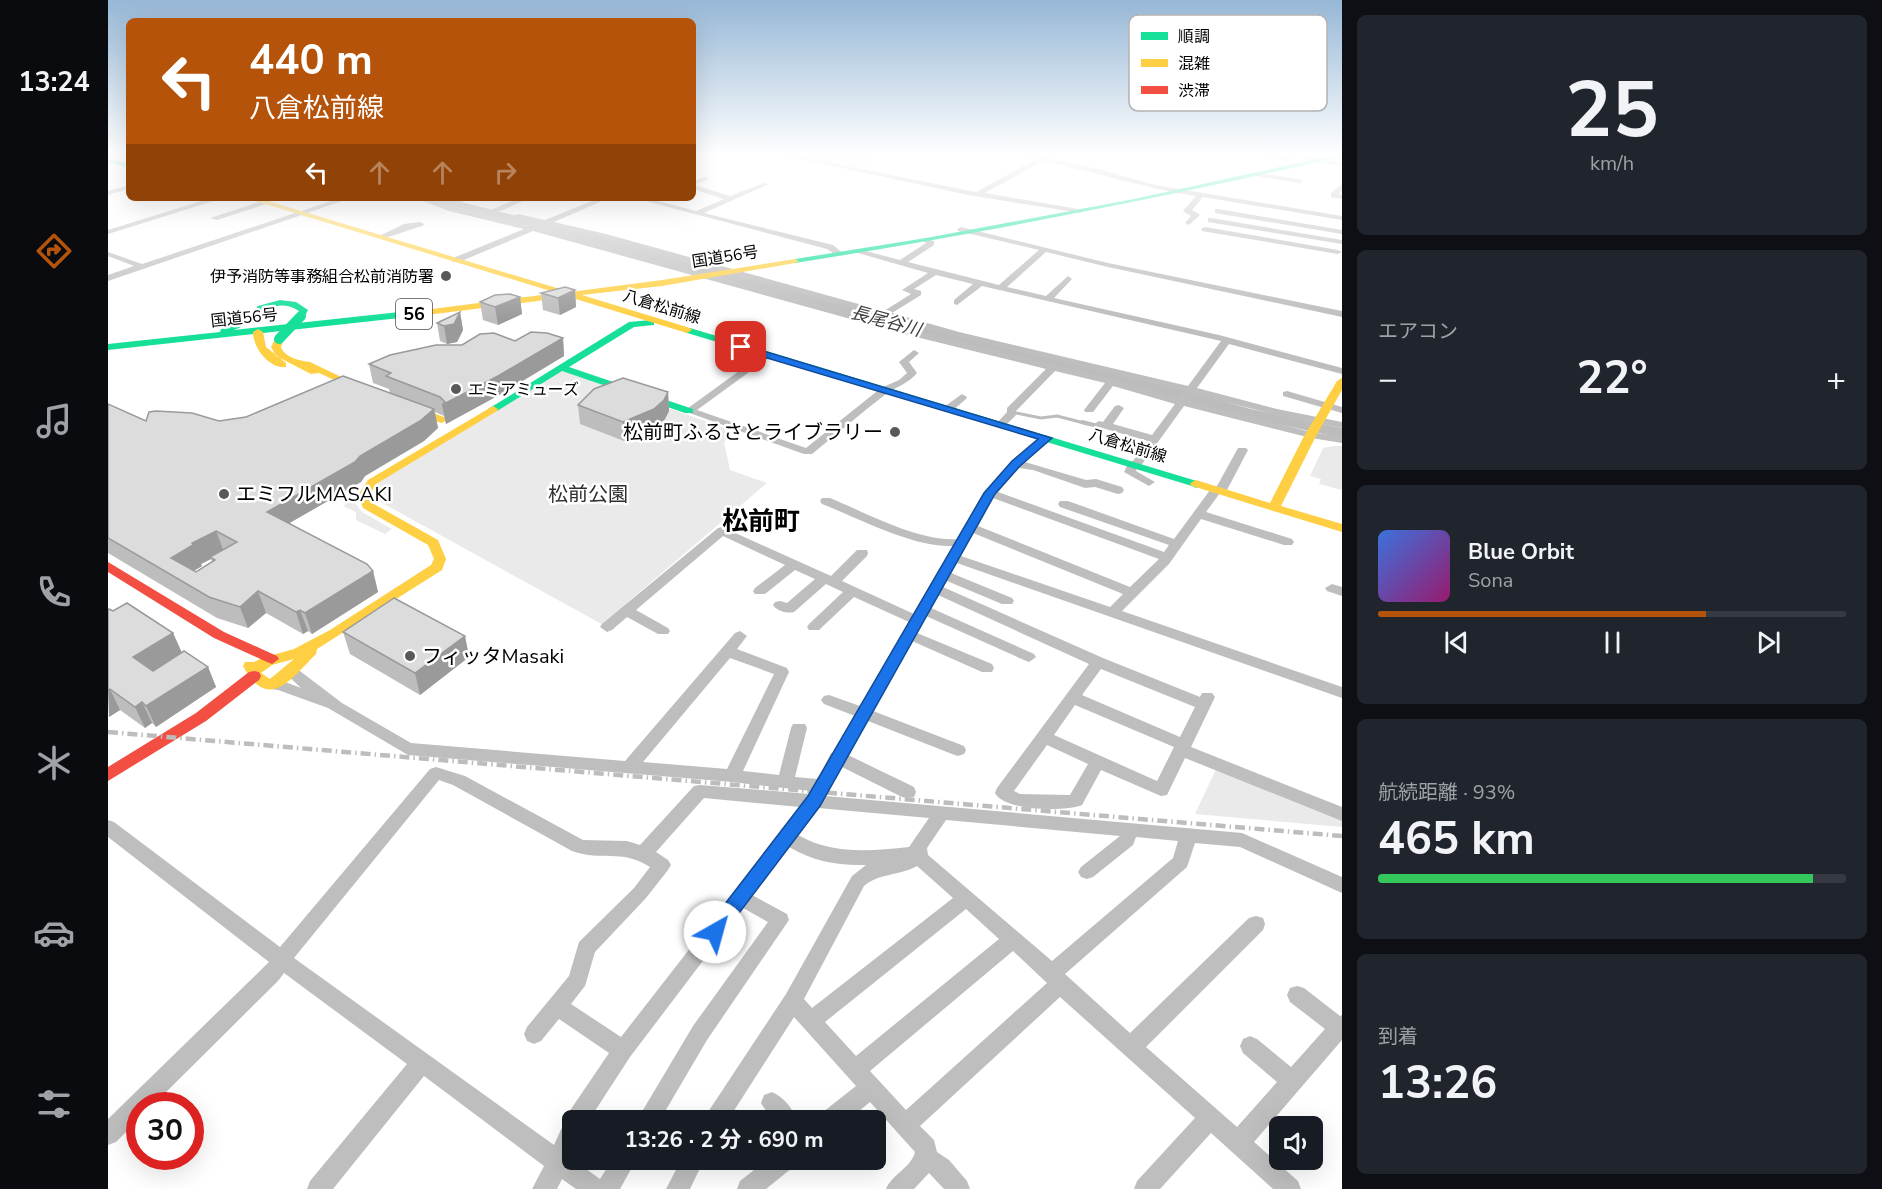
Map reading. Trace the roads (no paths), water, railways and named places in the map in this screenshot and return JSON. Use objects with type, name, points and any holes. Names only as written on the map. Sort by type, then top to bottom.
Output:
[{"type":"main road","name":"八倉松前線","points":[[292,210],[1342,528]]},
{"type":"main road","name":"国道56号","points":[[108,348],[563,294],[838,252],[1070,210]]},
{"type":"main road","name":"国道56号","points":[[838,252],[926,240],[965,231]]},
{"type":"main road","points":[[514,297],[531,290],[527,281]]},
{"type":"main road","name":"国道56号","points":[[108,343],[224,330],[282,344],[514,297],[563,294]]},
{"type":"main road","points":[[224,330],[251,319],[261,308],[286,303],[301,307],[304,310],[301,316],[282,344]]},
{"type":"main road","points":[[251,319],[262,325],[306,364],[351,384],[355,383]]},
{"type":"main road","points":[[108,776],[260,679],[282,680],[304,656],[335,633],[437,567],[440,559],[434,543],[367,505],[364,495],[372,482],[449,424],[560,367],[636,323],[660,323]]},
{"type":"main road","points":[[623,330],[637,326],[667,334],[698,334]]},
{"type":"main road","points":[[258,332],[257,340],[274,361],[319,379],[355,383]]},
{"type":"main road","points":[[282,344],[355,383]]},
{"type":"main road","points":[[573,346],[591,349]]},
{"type":"main road","points":[[560,367],[689,411]]},
{"type":"main road","points":[[1274,507],[1342,381]]},
{"type":"main road","points":[[325,397],[355,383]]},
{"type":"main road","points":[[399,404],[449,424]]},
{"type":"main road","points":[[108,566],[219,635],[276,659],[288,661],[291,671]]},
{"type":"main road","points":[[260,679],[258,666],[298,653],[335,633]]},
{"type":"main road","points":[[219,635],[260,679]]},
{"type":"street","points":[[108,232],[178,210]]},
{"type":"street","points":[[227,210],[210,216],[227,223]]},
{"type":"street","points":[[108,278],[312,210]]},
{"type":"street","points":[[465,210],[885,314],[1186,396],[1315,428],[1342,425]]},
{"type":"street","points":[[497,210],[713,272],[945,342],[949,347],[961,351],[987,352],[1111,382],[1277,412],[1342,440]]},
{"type":"street","points":[[456,260],[576,210]]},
{"type":"street","points":[[687,210],[838,252]]},
{"type":"street","points":[[697,213],[703,210]]},
{"type":"street","points":[[1187,210],[1196,215],[1189,224]]},
{"type":"street","points":[[1269,219],[1273,210]]},
{"type":"street","points":[[1299,210],[1342,218]]},
{"type":"street","points":[[1211,220],[1342,242],[1336,256],[1203,231],[1211,220],[1218,211],[1342,232]]},
{"type":"street","points":[[381,237],[407,226],[420,224]]},
{"type":"street","points":[[965,231],[1342,314]]},
{"type":"street","points":[[201,235],[220,242]]},
{"type":"street","points":[[902,262],[931,243],[926,240]]},
{"type":"street","points":[[861,250],[933,272],[1226,341],[1342,371]]},
{"type":"street","points":[[1002,288],[1044,250]]},
{"type":"street","points":[[110,254],[143,267]]},
{"type":"street","points":[[885,314],[918,293],[906,290],[933,272]]},
{"type":"street","points":[[1048,299],[1067,279]]},
{"type":"street","points":[[957,302],[980,283]]},
{"type":"street","points":[[1149,482],[1130,472],[1226,341]]},
{"type":"street","points":[[689,411],[808,452],[885,390],[907,379],[912,373],[904,362],[915,353]]},
{"type":"street","points":[[689,411],[767,355]]},
{"type":"street","points":[[1001,424],[1012,413],[1011,410],[1053,368]]},
{"type":"street","points":[[1089,410],[1111,382]]},
{"type":"street","points":[[1287,394],[1342,410]]},
{"type":"street","points":[[948,409],[962,397]]},
{"type":"street","points":[[1119,408],[1103,425],[1155,439]]},
{"type":"street","points":[[584,1110],[623,1050],[788,838],[817,794],[955,558],[990,493],[1016,464],[1046,438]]},
{"type":"street","points":[[1112,613],[1167,557],[1219,490],[1242,450]]},
{"type":"street","points":[[1016,464],[1035,467],[1085,484],[1096,483],[1118,490]]},
{"type":"street","points":[[990,493],[1167,557]]},
{"type":"street","points":[[826,501],[930,540],[953,545],[962,542]]},
{"type":"street","points":[[1064,504],[1177,544]]},
{"type":"street","points":[[1199,514],[1288,542]]},
{"type":"street","points":[[970,527],[1132,593]]},
{"type":"street","points":[[607,627],[722,531],[852,591],[1029,657]]},
{"type":"street","points":[[780,605],[789,609],[862,553]]},
{"type":"street","points":[[955,558],[1342,693]]},
{"type":"street","points":[[760,591],[794,564]]},
{"type":"street","points":[[945,575],[1007,601]]},
{"type":"street","points":[[936,590],[1098,662],[1205,700],[1161,790],[1044,737]]},
{"type":"street","points":[[814,627],[852,591]]},
{"type":"street","points":[[626,611],[663,631]]},
{"type":"street","points":[[910,635],[987,668]]},
{"type":"street","points":[[628,769],[740,636]]},
{"type":"street","points":[[727,651],[782,672],[732,776]]},
{"type":"street","points":[[1097,761],[1076,800],[1071,802],[1018,800],[1004,793],[1098,662]]},
{"type":"street","points":[[291,671],[337,707],[408,750],[732,776],[786,782],[817,794]]},
{"type":"street","points":[[260,679],[337,707]]},
{"type":"street","points":[[1072,698],[1183,748],[1342,814]]},
{"type":"street","points":[[829,700],[958,750]]},
{"type":"street","points":[[786,782],[799,728]]},
{"type":"street","points":[[837,757],[908,792]]},
{"type":"street","points":[[108,1134],[271,975],[292,945],[436,773],[459,780],[578,846],[589,850],[622,848],[637,850],[662,865],[640,893],[620,910],[586,948],[578,980],[534,1034]]},
{"type":"street","points":[[642,854],[700,791],[817,794],[942,813],[1242,840],[1342,885]]},
{"type":"street","points":[[918,854],[918,846],[942,813]]},
{"type":"street","points":[[108,827],[282,960],[596,1189]]},
{"type":"street","points":[[1087,872],[1127,840],[1130,830]]},
{"type":"street","points":[[906,1124],[1181,862],[1189,835]]},
{"type":"street","points":[[788,838],[813,851],[830,856],[853,858],[918,854],[1289,1189]]},
{"type":"street","points":[[722,1110],[793,1001],[858,881],[868,871],[897,867],[918,854]]},
{"type":"street","points":[[654,1110],[700,1033],[780,920],[741,898]]},
{"type":"street","points":[[811,1021],[966,898]]},
{"type":"street","points":[[1131,1047],[1256,924]]},
{"type":"street","points":[[856,1069],[1013,939]]},
{"type":"street","points":[[1238,1143],[1341,1026],[1297,995]]},
{"type":"street","points":[[793,1001],[926,1148],[927,1158],[922,1166],[897,1189]]},
{"type":"street","points":[[556,1006],[623,1050]]},
{"type":"street","points":[[1250,1046],[1292,1081]]},
{"type":"street","points":[[318,1189],[422,1062]]},
{"type":"street","points":[[843,1110],[872,1087]]},
{"type":"street","points":[[772,1103],[778,1110]]},
{"type":"street","points":[[1145,1189],[1210,1118]]},
{"type":"street","points":[[543,1189],[562,1151]]},
{"type":"street","points":[[927,1158],[941,1168],[958,1189]]},
{"type":"street","points":[[607,1189],[619,1170]]},
{"type":"street","points":[[677,1189],[687,1170]]},
{"type":"street","points":[[748,1189],[772,1170]]},
{"type":"waterway","name":"長尾谷川","points":[[481,210],[597,240],[941,336],[1133,381],[1249,413],[1342,433]]},
{"type":"waterway","points":[[1016,413],[1041,418],[1057,416],[1088,424]]},
{"type":"waterway","points":[[1082,422],[1098,426]]},
{"type":"railway","points":[[108,732],[1342,836]]},
{"type":"place","name":"伊予消防等事務組合松前消防署","points":[[446,276]]},
{"type":"place","name":"エミアミューズ","points":[[456,389]]},
{"type":"place","name":"松前町ふるさとライブラリー","points":[[895,432]]},
{"type":"place","name":"エミフルMASAKI","points":[[224,494]]},
{"type":"place","name":"フィッタMasaki","points":[[410,656]]},
{"type":"district","name":"松前町","points":[[761,521]]},
{"type":"park label","name":"松前公園","points":[[588,494]]}]
